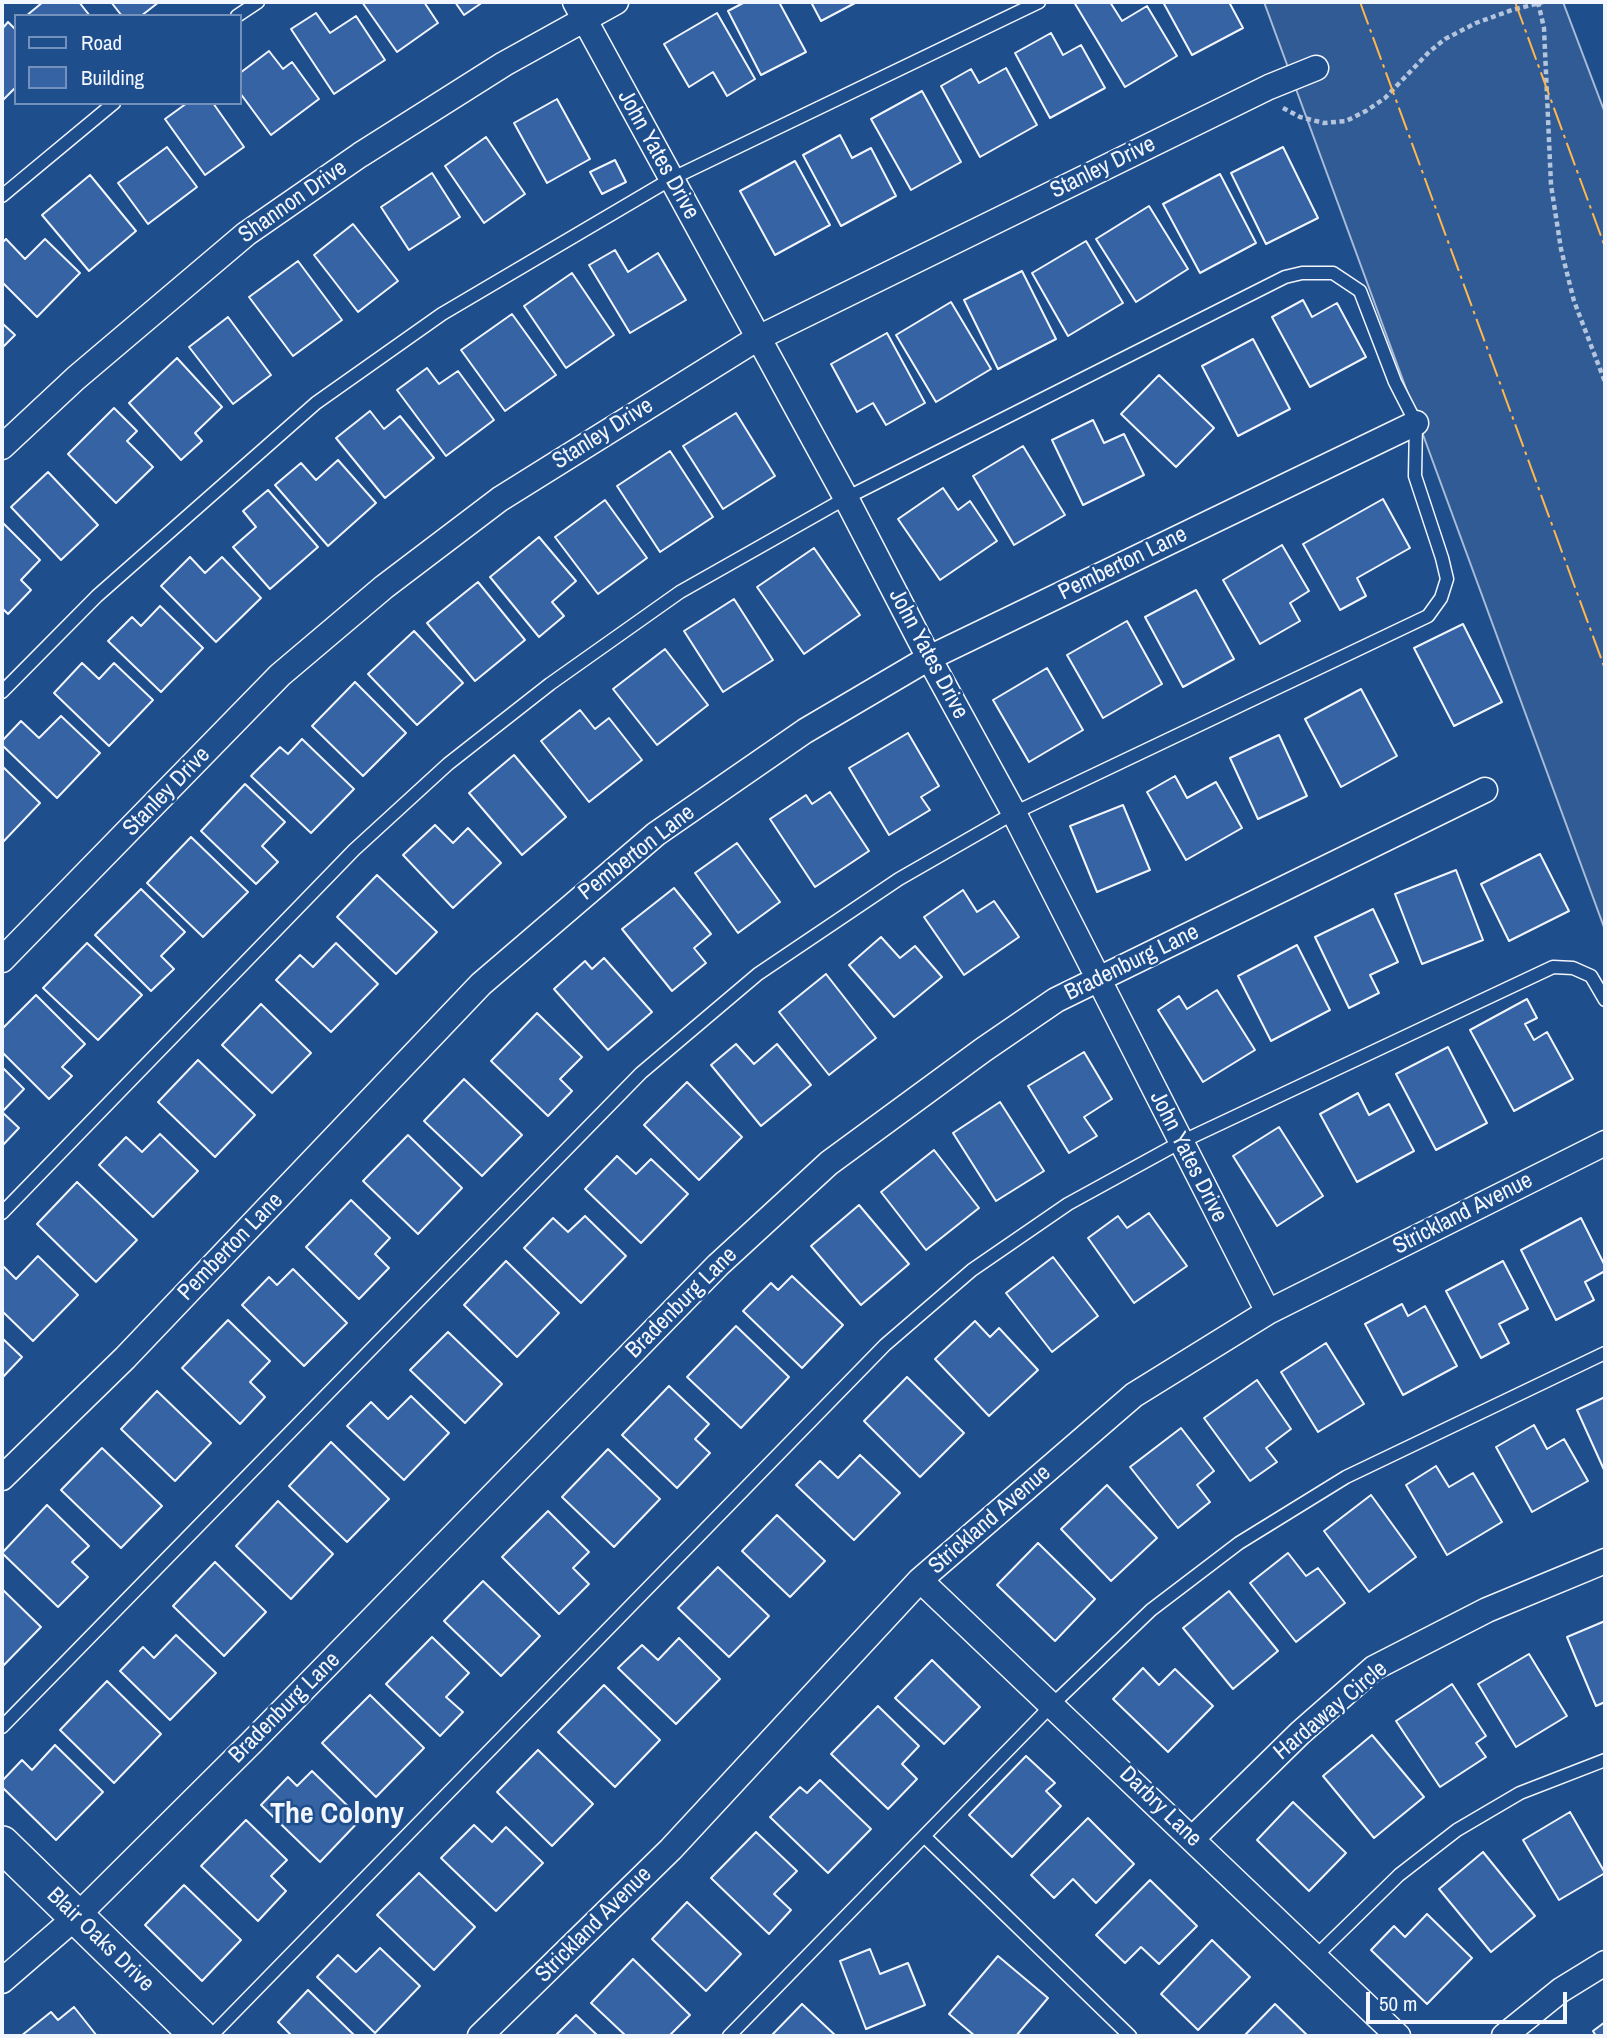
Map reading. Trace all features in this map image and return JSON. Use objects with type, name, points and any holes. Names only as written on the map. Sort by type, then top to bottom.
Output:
[{"type":"street","name":"Shannon Drive","points":[[2,447],[76,378],[246,234],[360,155],[504,64],[580,10],[616,2]]},
{"type":"street","name":"John Yates Drive","points":[[580,10],[1014,813],[1268,1312]]},
{"type":"street","name":"Stanley Drive","points":[[2,960],[281,675],[384,587],[500,499],[758,338],[1269,87],[1316,68]]},
{"type":"street","name":"Pemberton Lane","points":[[2,1478],[125,1358],[481,984],[656,834],[805,731],[929,658],[1416,423]]},
{"type":"street","name":"Bradenburg Lane","points":[[2,1981],[76,1917],[252,1742],[718,1265],[829,1163],[983,1049],[1056,1000],[1485,790]]},
{"type":"street","name":"Strickland Avenue","points":[[480,2036],[671,1849],[920,1580],[1134,1395],[1268,1312],[1605,1143]]},
{"type":"street","name":"Hardaway Circle","points":[[1193,1838],[1300,1733],[1374,1668],[1487,1610],[1605,1561]]},
{"type":"street","name":"Darbry Lane","points":[[920,1580],[1398,2036]]},
{"type":"street","name":"Blair Oaks Drive","points":[[2,1844],[199,2036]]},
{"type":"street","points":[[1504,2036],[1561,1990],[1605,1963]]},
{"type":"lane","points":[[240,14],[258,2]]},
{"type":"lane","points":[[2,692],[97,596],[316,403],[442,314],[671,179],[1039,2]]},
{"type":"lane","points":[[2,196],[112,105]]},
{"type":"lane","points":[[2,1213],[354,850],[448,764],[550,684],[680,592],[846,498],[1285,277],[1301,273],[1333,273],[1360,291],[1395,382],[1416,423],[1415,476],[1447,579],[1441,598],[1428,616],[1014,813],[899,878],[758,974],[642,1073],[2,1727]]},
{"type":"lane","points":[[212,2036],[886,1345],[972,1270],[1068,1203],[1181,1143],[1553,967],[1573,968],[1591,976],[1605,1000]]},
{"type":"lane","points":[[729,2036],[1052,1705],[1151,1609],[1239,1543],[1346,1477],[1605,1353]]},
{"type":"lane","points":[[1316,1956],[1399,1875],[1457,1830],[1520,1793],[1605,1760]]},
{"type":"lane","points":[[924,1836],[1130,2036]]},
{"type":"path","points":[[1269,87],[1284,111],[1324,123],[1346,121],[1385,98],[1429,52],[1445,40],[1476,23],[1540,2],[1544,28],[1551,184],[1561,249],[1574,301],[1605,382]]},
{"type":"shaded area","points":[[1264,2],[1563,2],[1605,113],[1605,930]]},
{"type":"building","points":[[43,2],[79,2],[88,14],[28,14]]},
{"type":"building","points":[[111,2],[159,2],[144,14],[120,14]]},
{"type":"building","points":[[362,2],[424,2],[438,23],[397,52]]},
{"type":"building","points":[[455,2],[483,2],[464,15]]},
{"type":"building","points":[[745,2],[779,2],[806,52],[761,75],[728,11]]},
{"type":"building","points":[[811,2],[857,2],[821,21]]},
{"type":"building","points":[[1074,2],[1110,2],[1122,21],[1147,6],[1177,56],[1125,87]]},
{"type":"building","points":[[1163,2],[1229,2],[1243,28],[1192,55]]},
{"type":"building","points":[[316,13],[330,33],[356,16],[385,60],[334,94],[291,29]]},
{"type":"building","points":[[717,13],[755,79],[727,96],[713,72],[689,87],[664,44]]},
{"type":"building","points":[[8,22],[14,28],[14,89],[2,101],[2,29]]},
{"type":"building","points":[[1051,33],[1063,55],[1081,45],[1105,88],[1050,118],[1015,53]]},
{"type":"building","points":[[269,51],[283,69],[292,62],[319,99],[271,135],[242,96],[242,71]]},
{"type":"building","points":[[1006,68],[1037,125],[980,157],[941,86],[971,69],[979,83]]},
{"type":"building","points":[[922,91],[961,162],[911,190],[871,119]]},
{"type":"building","points":[[557,99],[590,159],[547,183],[514,123]]},
{"type":"building","points":[[184,105],[214,105],[244,147],[205,175],[165,119]]},
{"type":"building","points":[[840,135],[852,158],[871,148],[896,196],[841,226],[803,155]]},
{"type":"building","points":[[486,137],[525,194],[484,223],[445,166]]},
{"type":"building","points":[[167,147],[197,187],[148,224],[118,183]]},
{"type":"building","points":[[1283,147],[1318,218],[1266,244],[1231,173]]},
{"type":"building","points":[[615,160],[626,182],[602,194],[590,172]]},
{"type":"building","points":[[795,161],[830,225],[775,255],[740,191]]},
{"type":"building","points":[[432,173],[460,217],[409,250],[381,207]]},
{"type":"building","points":[[1220,174],[1256,243],[1200,273],[1163,204]]},
{"type":"building","points":[[90,175],[136,231],[89,271],[42,215]]},
{"type":"building","points":[[1149,206],[1188,269],[1136,302],[1096,239]]},
{"type":"building","points":[[353,224],[398,281],[358,312],[314,255]]},
{"type":"building","points":[[6,239],[25,259],[45,239],[80,273],[37,317],[2,282],[2,243]]},
{"type":"building","points":[[1086,241],[1123,303],[1068,336],[1032,273]]},
{"type":"building","points":[[615,250],[628,272],[658,253],[686,300],[630,333],[589,265]]},
{"type":"building","points":[[298,261],[342,320],[293,356],[249,297]]},
{"type":"building","points":[[1022,271],[1056,339],[998,369],[964,300]]},
{"type":"building","points":[[572,273],[614,335],[566,368],[524,306]]},
{"type":"building","points":[[1303,300],[1312,317],[1337,303],[1366,357],[1310,387],[1272,317]]},
{"type":"building","points":[[951,302],[991,369],[936,402],[896,335]]},
{"type":"building","points":[[512,314],[556,375],[505,411],[461,350]]},
{"type":"building","points":[[228,317],[271,375],[233,404],[189,347]]},
{"type":"building","points":[[2,323],[15,335],[2,348]]},
{"type":"building","points":[[887,333],[925,403],[886,425],[873,403],[857,412],[831,364]]},
{"type":"building","points":[[1253,339],[1290,409],[1238,436],[1202,366]]},
{"type":"building","points":[[177,358],[222,407],[195,433],[202,441],[181,460],[129,403]]},
{"type":"building","points":[[427,368],[439,384],[458,371],[494,420],[446,456],[397,390]]},
{"type":"building","points":[[1159,375],[1214,428],[1176,467],[1121,414]]},
{"type":"building","points":[[114,408],[137,431],[127,441],[153,467],[116,503],[68,454]]},
{"type":"building","points":[[370,411],[384,429],[400,416],[434,458],[385,498],[336,438]]},
{"type":"building","points":[[736,413],[775,476],[723,509],[683,446]]},
{"type":"building","points":[[1093,420],[1104,443],[1124,434],[1144,475],[1083,505],[1052,440]]},
{"type":"building","points":[[1023,446],[1065,515],[1014,545],[973,476]]},
{"type":"building","points":[[670,451],[713,517],[660,552],[617,486]]},
{"type":"building","points":[[338,460],[376,503],[328,546],[275,485],[301,463],[316,480]]},
{"type":"building","points":[[48,472],[98,525],[61,560],[11,507]]},
{"type":"building","points":[[943,488],[958,510],[970,501],[997,541],[940,580],[898,519]]},
{"type":"building","points":[[268,490],[318,547],[270,589],[233,547],[256,527],[243,511]]},
{"type":"building","points":[[1383,499],[1410,548],[1357,578],[1366,596],[1340,610],[1303,544]]},
{"type":"building","points":[[605,500],[647,558],[598,594],[555,537]]},
{"type":"building","points":[[2,522],[40,560],[21,580],[31,590],[8,614],[2,608]]},
{"type":"building","points":[[539,537],[576,581],[552,602],[564,616],[539,637],[490,577]]},
{"type":"building","points":[[1282,545],[1309,591],[1290,603],[1300,621],[1260,644],[1223,580]]},
{"type":"building","points":[[814,548],[860,615],[804,654],[757,587]]},
{"type":"building","points":[[190,557],[205,573],[222,557],[261,598],[216,642],[161,586]]},
{"type":"building","points":[[478,582],[525,640],[475,681],[427,623]]},
{"type":"building","points":[[1196,590],[1234,659],[1183,687],[1145,617]]},
{"type":"building","points":[[734,599],[773,660],[723,692],[684,631]]},
{"type":"building","points":[[160,606],[203,648],[161,692],[108,641],[132,617],[141,626]]},
{"type":"building","points":[[1127,621],[1162,684],[1103,718],[1067,655]]},
{"type":"building","points":[[1463,624],[1502,702],[1454,726],[1414,648]]},
{"type":"building","points":[[414,631],[463,683],[417,725],[368,674]]},
{"type":"building","points":[[665,649],[708,705],[657,745],[613,689]]},
{"type":"building","points":[[82,663],[99,679],[114,663],[153,700],[109,746],[54,693]]},
{"type":"building","points":[[1047,668],[1083,730],[1029,762],[993,700]]},
{"type":"building","points":[[355,682],[406,733],[363,776],[312,726]]},
{"type":"building","points":[[1361,689],[1397,756],[1341,787],[1305,719]]},
{"type":"building","points":[[580,710],[595,729],[609,718],[642,760],[589,802],[541,741]]},
{"type":"building","points":[[61,716],[100,753],[57,798],[2,745],[2,741],[21,721],[39,738]]},
{"type":"building","points":[[908,733],[939,786],[921,797],[930,810],[889,835],[849,768]]},
{"type":"building","points":[[1279,735],[1307,796],[1258,819],[1230,758]]},
{"type":"building","points":[[302,739],[354,789],[311,833],[251,776],[280,747],[288,754]]},
{"type":"building","points":[[514,755],[566,817],[522,855],[469,793]]},
{"type":"building","points":[[2,766],[40,803],[2,843]]},
{"type":"building","points":[[1175,776],[1187,798],[1216,782],[1242,828],[1186,860],[1147,792]]},
{"type":"building","points":[[245,784],[285,822],[262,846],[278,862],[256,884],[201,831]]},
{"type":"building","points":[[830,792],[869,851],[815,887],[770,819],[806,795],[812,804]]},
{"type":"building","points":[[1123,805],[1150,870],[1097,892],[1070,826]]},
{"type":"building","points":[[435,825],[453,843],[468,828],[501,863],[453,908],[403,855]]},
{"type":"building","points":[[191,837],[248,892],[203,937],[147,883]]},
{"type":"building","points":[[737,843],[780,902],[738,933],[695,873]]},
{"type":"building","points":[[1540,854],[1569,911],[1509,941],[1481,884]]},
{"type":"building","points":[[1456,870],[1483,940],[1422,964],[1395,894]]},
{"type":"building","points":[[377,875],[437,932],[396,974],[337,917]]},
{"type":"building","points":[[674,888],[711,934],[694,948],[706,963],[672,991],[622,929]]},
{"type":"building","points":[[141,889],[185,932],[161,956],[174,969],[151,991],[95,935]]},
{"type":"building","points":[[963,890],[977,912],[994,901],[1019,937],[964,975],[924,917]]},
{"type":"building","points":[[1373,909],[1398,962],[1370,975],[1379,993],[1349,1008],[1315,937]]},
{"type":"building","points":[[881,937],[900,958],[915,946],[942,977],[894,1017],[849,965]]},
{"type":"building","points":[[87,943],[142,995],[98,1040],[43,988]]},
{"type":"building","points":[[336,943],[378,984],[331,1032],[276,980],[300,955],[313,967]]},
{"type":"building","points":[[1297,945],[1330,1010],[1271,1041],[1238,976]]},
{"type":"building","points":[[604,958],[652,1012],[608,1050],[554,989],[585,961],[592,969]]},
{"type":"building","points":[[826,974],[876,1038],[829,1075],[779,1012]]},
{"type":"building","points":[[1217,990],[1255,1050],[1203,1082],[1158,1010],[1179,996],[1187,1009]]},
{"type":"building","points":[[36,995],[85,1044],[62,1067],[72,1076],[49,1099],[2,1052],[2,1029]]},
{"type":"building","points":[[1527,999],[1537,1018],[1525,1024],[1534,1040],[1547,1032],[1573,1079],[1514,1111],[1470,1030]]},
{"type":"building","points":[[261,1004],[311,1053],[272,1093],[222,1045]]},
{"type":"building","points":[[537,1013],[582,1057],[560,1079],[572,1091],[548,1116],[491,1061]]},
{"type":"building","points":[[736,1044],[754,1064],[777,1044],[811,1085],[761,1126],[711,1065]]},
{"type":"building","points":[[1448,1047],[1487,1123],[1436,1150],[1396,1074]]},
{"type":"building","points":[[1084,1052],[1112,1099],[1084,1117],[1097,1136],[1069,1153],[1028,1086]]},
{"type":"building","points":[[198,1060],[255,1115],[215,1157],[158,1102]]},
{"type":"building","points":[[2,1067],[24,1089],[2,1112]]},
{"type":"building","points":[[464,1079],[522,1135],[482,1176],[424,1121]]},
{"type":"building","points":[[687,1082],[742,1137],[699,1180],[644,1125]]},
{"type":"building","points":[[1358,1093],[1369,1115],[1389,1104],[1414,1151],[1357,1182],[1320,1114]]},
{"type":"building","points":[[1000,1102],[1044,1171],[996,1201],[953,1133]]},
{"type":"building","points":[[2,1112],[19,1128],[2,1146]]},
{"type":"building","points":[[1279,1127],[1323,1196],[1277,1226],[1233,1156]]},
{"type":"building","points":[[160,1134],[198,1171],[153,1217],[99,1165],[126,1137],[142,1152]]},
{"type":"building","points":[[408,1135],[462,1188],[418,1234],[363,1181]]},
{"type":"building","points":[[934,1150],[979,1208],[926,1250],[881,1192]]},
{"type":"building","points":[[617,1156],[636,1174],[651,1159],[688,1194],[641,1243],[585,1189]]},
{"type":"building","points":[[77,1182],[137,1240],[96,1282],[37,1224]]},
{"type":"building","points":[[351,1200],[390,1238],[375,1254],[389,1268],[359,1299],[306,1247]]},
{"type":"building","points":[[859,1205],[909,1264],[861,1305],[811,1246]]},
{"type":"building","points":[[1149,1213],[1187,1266],[1134,1303],[1088,1238],[1118,1216],[1127,1228]]},
{"type":"building","points":[[585,1216],[626,1256],[581,1303],[524,1248],[553,1218],[568,1232]]},
{"type":"building","points":[[1581,1218],[1605,1271],[1585,1282],[1594,1300],[1556,1320],[1521,1250]]},
{"type":"building","points":[[38,1256],[78,1295],[33,1341],[2,1311],[2,1265],[16,1279]]},
{"type":"building","points":[[1053,1257],[1098,1316],[1052,1352],[1006,1293]]},
{"type":"building","points":[[506,1261],[559,1313],[517,1357],[464,1305]]},
{"type":"building","points":[[1503,1261],[1528,1309],[1499,1324],[1509,1343],[1481,1358],[1446,1291]]},
{"type":"building","points":[[293,1269],[347,1323],[304,1366],[242,1305],[269,1277],[277,1285]]},
{"type":"building","points":[[792,1276],[843,1325],[802,1368],[743,1311],[771,1283],[778,1290]]},
{"type":"building","points":[[1402,1304],[1408,1316],[1425,1306],[1457,1366],[1403,1395],[1365,1324]]},
{"type":"building","points":[[228,1320],[270,1361],[250,1382],[265,1397],[240,1424],[182,1368]]},
{"type":"building","points":[[975,1321],[990,1337],[999,1328],[1038,1370],[989,1416],[935,1359]]},
{"type":"building","points":[[736,1326],[789,1377],[741,1428],[687,1377]]},
{"type":"building","points":[[448,1332],[502,1384],[465,1423],[410,1370]]},
{"type":"building","points":[[2,1338],[22,1357],[2,1378]]},
{"type":"building","points":[[1326,1343],[1364,1404],[1318,1432],[1281,1372]]},
{"type":"building","points":[[907,1377],[964,1433],[920,1477],[864,1421]]},
{"type":"building","points":[[1257,1380],[1291,1429],[1266,1448],[1277,1462],[1250,1481],[1204,1418]]},
{"type":"building","points":[[669,1386],[709,1424],[695,1439],[710,1453],[677,1488],[622,1435]]},
{"type":"building","points":[[157,1391],[211,1443],[175,1481],[121,1429]]},
{"type":"building","points":[[411,1396],[449,1433],[404,1480],[347,1426],[371,1402],[388,1419]]},
{"type":"building","points":[[1605,1397],[1605,1472],[1577,1410]]},
{"type":"building","points":[[1534,1425],[1547,1449],[1564,1439],[1588,1481],[1532,1512],[1496,1447]]},
{"type":"building","points":[[1181,1428],[1214,1471],[1197,1485],[1210,1502],[1178,1528],[1130,1467]]},
{"type":"building","points":[[331,1442],[389,1499],[347,1542],[289,1486]]},
{"type":"building","points":[[102,1448],[162,1506],[121,1548],[61,1490]]},
{"type":"building","points":[[608,1449],[660,1499],[614,1547],[562,1497]]},
{"type":"building","points":[[860,1455],[900,1493],[854,1540],[796,1485],[820,1461],[838,1478]]},
{"type":"building","points":[[1436,1466],[1449,1487],[1473,1473],[1502,1522],[1447,1555],[1406,1485]]},
{"type":"building","points":[[1107,1485],[1157,1538],[1111,1581],[1061,1529]]},
{"type":"building","points":[[1371,1495],[1416,1557],[1369,1592],[1324,1531]]},
{"type":"building","points":[[278,1501],[333,1554],[291,1599],[236,1546]]},
{"type":"building","points":[[47,1505],[89,1546],[72,1562],[88,1577],[58,1607],[2,1553]]},
{"type":"building","points":[[548,1511],[589,1552],[573,1568],[589,1584],[559,1614],[502,1557]]},
{"type":"building","points":[[777,1515],[825,1561],[790,1597],[742,1551]]},
{"type":"building","points":[[1038,1543],[1095,1599],[1055,1641],[997,1585]]},
{"type":"building","points":[[1288,1553],[1306,1576],[1318,1568],[1345,1603],[1296,1642],[1250,1583]]},
{"type":"building","points":[[215,1562],[266,1612],[224,1656],[173,1606]]},
{"type":"building","points":[[718,1567],[769,1616],[729,1657],[678,1608]]},
{"type":"building","points":[[483,1581],[540,1636],[501,1676],[444,1621]]},
{"type":"building","points":[[2,1589],[41,1627],[2,1667]]},
{"type":"building","points":[[1229,1591],[1278,1651],[1233,1689],[1183,1628]]},
{"type":"building","points":[[1605,1621],[1605,1702],[1596,1706],[1567,1637]]},
{"type":"building","points":[[176,1635],[216,1673],[170,1720],[120,1671],[143,1647],[154,1658]]},
{"type":"building","points":[[432,1637],[469,1673],[446,1697],[463,1712],[440,1736],[386,1684]]},
{"type":"building","points":[[679,1638],[720,1679],[676,1724],[618,1668],[642,1645],[658,1660]]},
{"type":"building","points":[[1529,1654],[1567,1716],[1516,1747],[1478,1684]]},
{"type":"building","points":[[932,1660],[980,1707],[944,1744],[895,1698]]},
{"type":"building","points":[[1143,1668],[1159,1685],[1175,1669],[1213,1706],[1168,1752],[1113,1699]]},
{"type":"building","points":[[107,1681],[161,1734],[114,1783],[60,1730]]},
{"type":"building","points":[[1452,1684],[1486,1736],[1476,1743],[1486,1757],[1440,1787],[1396,1721]]},
{"type":"building","points":[[604,1685],[660,1740],[615,1787],[558,1732]]},
{"type":"building","points":[[370,1695],[424,1748],[376,1797],[322,1743]]},
{"type":"building","points":[[878,1706],[919,1746],[902,1764],[917,1779],[888,1809],[831,1754]]},
{"type":"building","points":[[1372,1735],[1424,1797],[1374,1838],[1323,1776]]},
{"type":"building","points":[[55,1745],[103,1792],[56,1840],[2,1787],[2,1781],[22,1760],[32,1770]]},
{"type":"building","points":[[538,1750],[593,1804],[552,1846],[497,1792]]},
{"type":"building","points":[[1026,1756],[1055,1783],[1046,1791],[1061,1806],[1012,1857],[969,1815]]},
{"type":"building","points":[[312,1771],[361,1819],[320,1862],[261,1805],[288,1777],[297,1786]]},
{"type":"building","points":[[820,1780],[871,1829],[828,1873],[770,1817],[800,1787],[807,1793]]},
{"type":"building","points":[[1293,1802],[1346,1853],[1309,1891],[1257,1840]]},
{"type":"building","points":[[1570,1812],[1605,1873],[1559,1900],[1523,1840]]},
{"type":"building","points":[[1088,1818],[1134,1864],[1096,1903],[1073,1879],[1054,1898],[1031,1875]]},
{"type":"building","points":[[246,1820],[287,1860],[271,1876],[286,1891],[258,1921],[201,1866]]},
{"type":"building","points":[[474,1825],[492,1842],[506,1827],[543,1863],[496,1911],[441,1858]]},
{"type":"building","points":[[756,1832],[797,1871],[774,1894],[791,1910],[769,1934],[711,1878]]},
{"type":"building","points":[[1483,1852],[1535,1916],[1491,1952],[1439,1889]]},
{"type":"building","points":[[419,1873],[475,1927],[434,1970],[377,1915]]},
{"type":"building","points":[[1150,1880],[1197,1926],[1159,1964],[1141,1947],[1125,1963],[1096,1935]]},
{"type":"building","points":[[184,1885],[241,1940],[202,1981],[145,1925]]},
{"type":"building","points":[[687,1902],[741,1954],[706,1991],[652,1939]]},
{"type":"building","points":[[1427,1914],[1472,1958],[1427,2004],[1371,1950],[1394,1926],[1405,1937]]},
{"type":"building","points":[[1212,1940],[1250,1977],[1198,2030],[1161,1994]]},
{"type":"building","points":[[380,1948],[420,1986],[375,2033],[317,1977],[338,1955],[356,1972]]},
{"type":"building","points":[[870,1949],[880,1974],[908,1963],[925,2005],[866,2029],[840,1961]]},
{"type":"building","points":[[998,1956],[1048,1998],[1016,2036],[975,2036],[949,2014]]},
{"type":"building","points":[[633,1959],[690,2015],[669,2036],[626,2036],[591,2003]]},
{"type":"building","points":[[308,1990],[355,2036],[292,2036],[278,2022]]},
{"type":"building","points":[[802,2004],[836,2036],[771,2036]]},
{"type":"building","points":[[1275,2004],[1308,2036],[1244,2036]]},
{"type":"building","points":[[74,2007],[97,2036],[21,2036],[51,2012],[58,2020]]},
{"type":"building","points":[[576,2015],[598,2036],[555,2036]]},
{"type":"building","points":[[1605,2022],[1605,2036],[1596,2036],[1593,2031]]},
{"type":"power","points":[[1360,2],[1605,669]]},
{"type":"power","points":[[1515,2],[1605,247]]},
{"type":"district","name":"The Colony","points":[[337,1815]]}]
